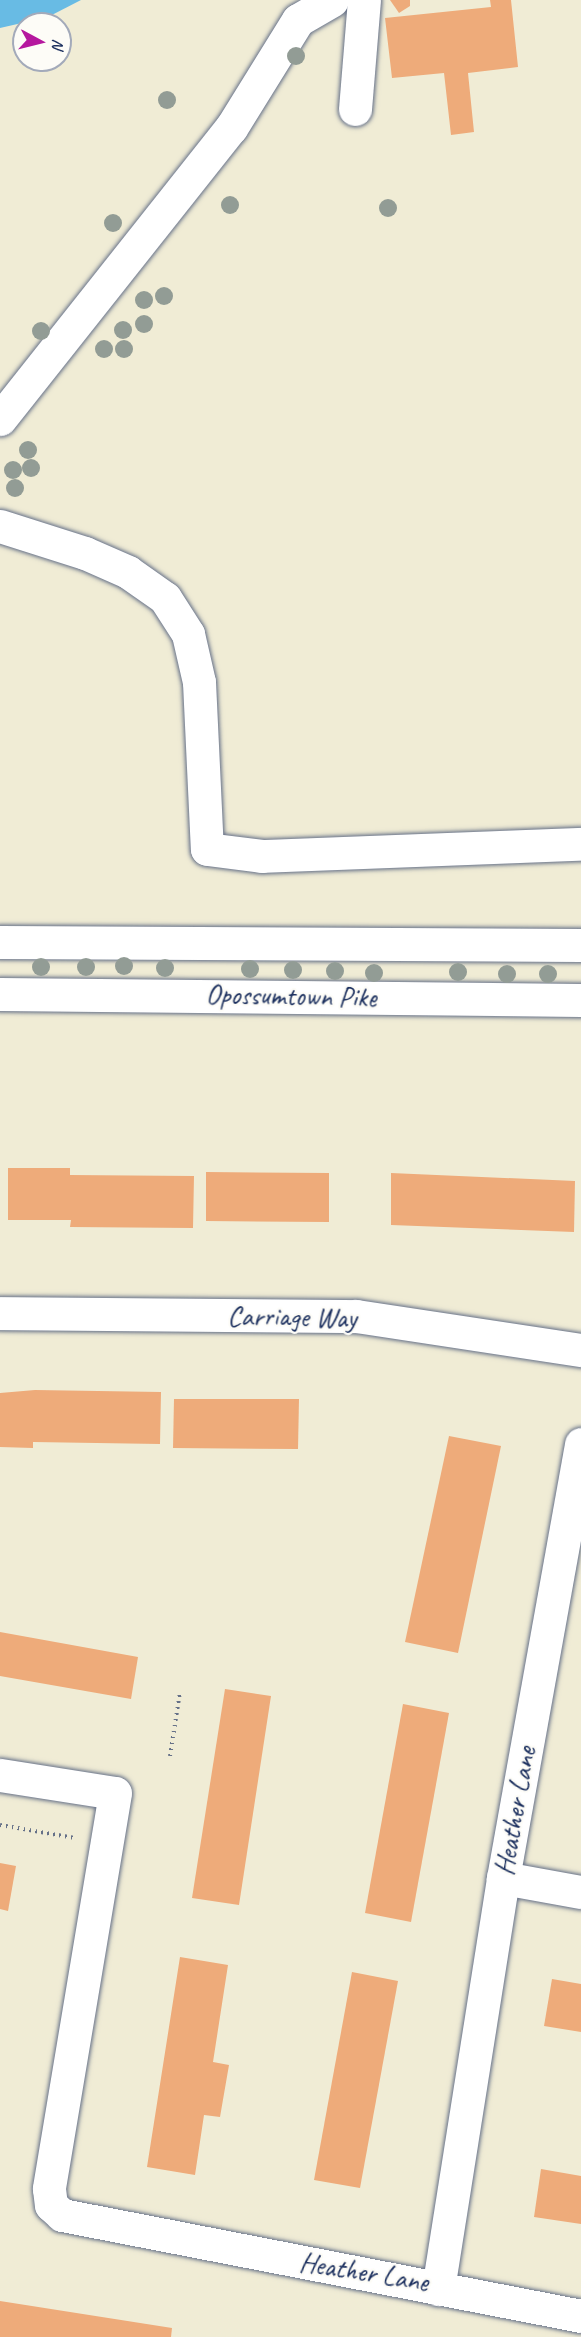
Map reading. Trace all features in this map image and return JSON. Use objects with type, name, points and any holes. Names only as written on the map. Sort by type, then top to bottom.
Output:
[{"type":"street","points":[[0,419],[231,128],[298,20],[332,0]]},
{"type":"street","points":[[355,109],[364,0]]},
{"type":"street","points":[[0,526],[85,553],[128,572],[165,598],[188,634],[199,682],[207,849],[262,856],[581,844]]},
{"type":"street","name":"Opossumtown Pike","points":[[0,942],[581,945]]},
{"type":"street","name":"Opossumtown Pike","points":[[0,994],[581,1000]]},
{"type":"street","name":"Carriage Way","points":[[0,1313],[356,1317],[581,1350]]},
{"type":"street","name":"Heather Lane","points":[[0,1775],[115,1793],[50,2189],[51,2205],[76,2221],[438,2289],[503,1878],[581,1444]]},
{"type":"street","points":[[503,1878],[581,1892]]},
{"type":"street","points":[[438,2289],[581,2316]]},
{"type":"path","points":[[170,1756],[180,1692]]},
{"type":"path","points":[[0,1825],[88,1840]]},
{"type":"water","points":[[0,0],[81,0],[58,12],[12,12],[12,25],[0,28]]},
{"type":"building","points":[[390,0],[410,0],[410,6],[399,13]]},
{"type":"building","points":[[490,0],[511,0],[518,67],[468,73],[474,132],[451,135],[444,73],[392,78],[385,18],[491,7]]},
{"type":"building","points":[[8,1168],[70,1168],[70,1175],[194,1176],[193,1228],[70,1227],[71,1220],[8,1220]]},
{"type":"building","points":[[206,1172],[329,1173],[329,1222],[206,1221]]},
{"type":"building","points":[[391,1173],[575,1181],[574,1232],[391,1225]]},
{"type":"building","points":[[35,1390],[161,1392],[160,1444],[33,1442],[33,1448],[0,1447],[0,1393]]},
{"type":"building","points":[[174,1399],[299,1399],[298,1449],[173,1448]]},
{"type":"building","points":[[449,1436],[501,1446],[458,1653],[405,1642]]},
{"type":"building","points":[[0,1632],[138,1657],[131,1699],[0,1676]]},
{"type":"building","points":[[225,1689],[271,1696],[239,1905],[192,1898]]},
{"type":"building","points":[[403,1704],[449,1713],[411,1922],[365,1913]]},
{"type":"building","points":[[0,1863],[16,1866],[8,1911],[0,1909]]},
{"type":"building","points":[[180,1957],[228,1965],[213,2062],[229,2065],[220,2117],[204,2115],[195,2175],[147,2167]]},
{"type":"building","points":[[352,1972],[398,1981],[360,2188],[314,2180]]},
{"type":"building","points":[[552,1979],[581,1984],[581,2032],[544,2026]]},
{"type":"building","points":[[541,2169],[581,2176],[581,2224],[534,2217]]},
{"type":"building","points":[[0,2301],[172,2328],[171,2337],[0,2337]]}]
